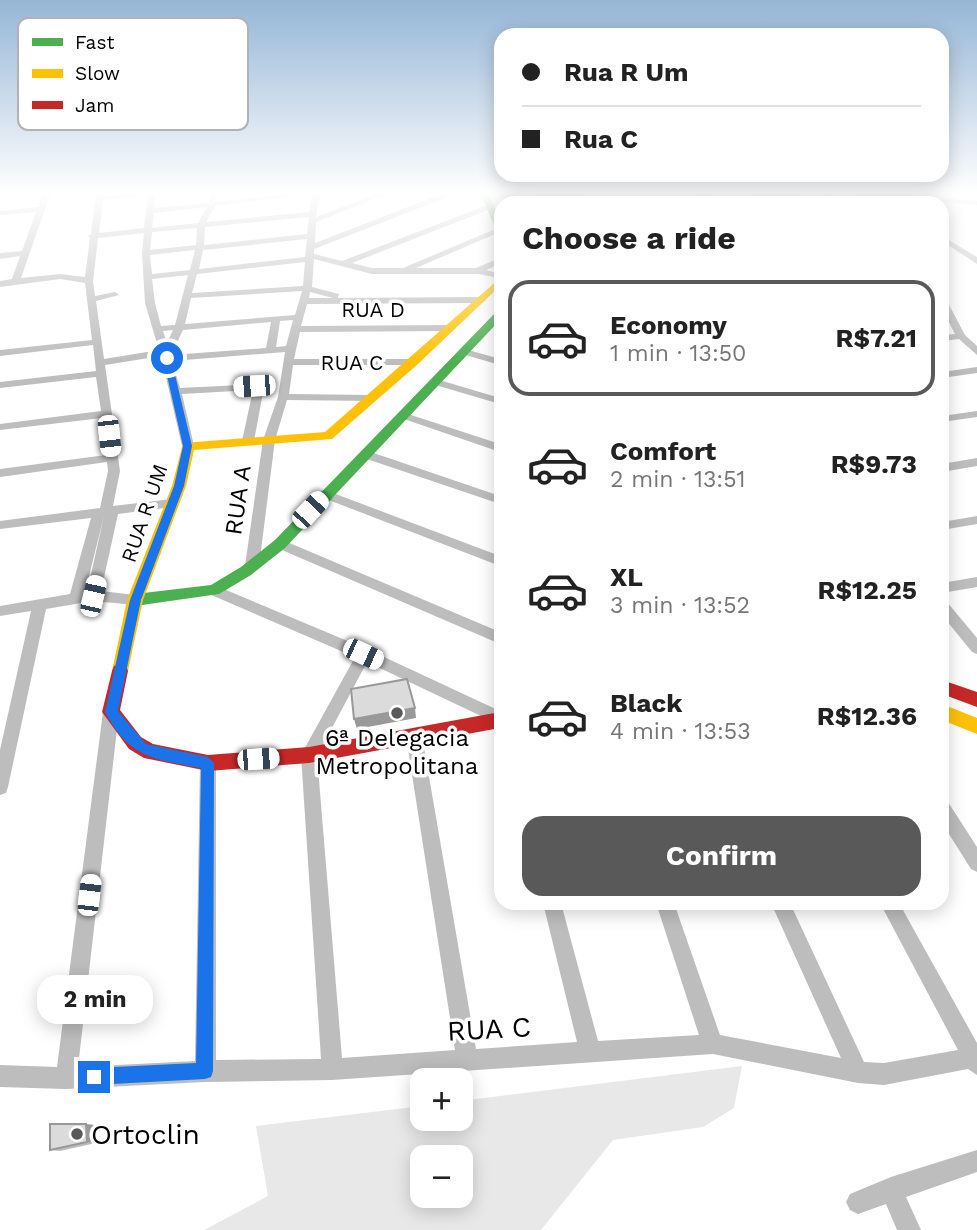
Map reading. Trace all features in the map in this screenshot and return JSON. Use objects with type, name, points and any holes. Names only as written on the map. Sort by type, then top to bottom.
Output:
[{"type":"street","points":[[15,282],[25,249]]},
{"type":"street","points":[[76,599],[114,481],[89,282],[91,249]]},
{"type":"street","name":"RUA R UM","points":[[111,712],[135,600],[179,486],[188,446],[176,391],[156,329],[146,249]]},
{"type":"street","points":[[146,253],[178,249]]},
{"type":"street","points":[[166,355],[179,327],[199,249]]},
{"type":"street","name":"RUA A","points":[[251,566],[269,440],[283,397],[290,349],[307,288],[311,249]]},
{"type":"street","points":[[148,277],[310,254],[321,249]]},
{"type":"street","points":[[342,264],[373,249]]},
{"type":"street","points":[[399,272],[452,249]]},
{"type":"street","points":[[959,249],[977,261]]},
{"type":"street","points":[[0,256],[24,253]]},
{"type":"street","points":[[310,254],[372,271],[478,271],[494,277]]},
{"type":"street","points":[[478,271],[494,264]]},
{"type":"street","points":[[70,277],[90,267]]},
{"type":"street","points":[[0,284],[70,277],[79,277],[89,282]]},
{"type":"street","points":[[4,612],[93,596],[135,600],[214,590],[251,566],[279,544],[436,382],[481,300],[494,286]]},
{"type":"street","points":[[187,296],[307,288],[348,299]]},
{"type":"street","points":[[91,299],[115,295]]},
{"type":"street","points":[[304,301],[481,300]]},
{"type":"street","points":[[949,315],[961,335],[977,352]]},
{"type":"street","points":[[156,329],[299,317]]},
{"type":"street","points":[[270,351],[276,318]]},
{"type":"street","points":[[283,397],[373,398],[414,362],[494,321]]},
{"type":"street","name":"RUA D","points":[[295,329],[462,337],[494,358]]},
{"type":"street","points":[[949,337],[961,335]]},
{"type":"street","points":[[0,353],[97,342]]},
{"type":"street","name":"RUA C","points":[[0,385],[166,355],[290,349]]},
{"type":"street","name":"RUA C","points":[[290,362],[414,362]]},
{"type":"street","points":[[949,374],[977,370]]},
{"type":"street","points":[[436,382],[494,399]]},
{"type":"street","points":[[176,391],[258,386],[261,389],[248,441]]},
{"type":"street","name":"RUA A","points":[[188,446],[328,436],[373,398]]},
{"type":"street","points":[[0,427],[107,414]]},
{"type":"street","points":[[949,418],[977,414]]},
{"type":"street","points":[[405,416],[494,445]]},
{"type":"street","points":[[365,454],[494,498]]},
{"type":"street","points":[[0,473],[111,458]]},
{"type":"street","points":[[949,467],[977,462]]},
{"type":"street","points":[[326,494],[494,559]]},
{"type":"street","points":[[0,525],[172,503]]},
{"type":"street","points":[[93,596],[106,511]]},
{"type":"street","points":[[949,525],[977,520]]},
{"type":"street","points":[[279,544],[494,635]]},
{"type":"street","points":[[949,587],[977,582]]},
{"type":"street","points":[[214,590],[363,654],[494,716]]},
{"type":"street","points":[[0,787],[40,604]]},
{"type":"street","points":[[949,614],[977,648]]},
{"type":"street","points":[[332,1069],[309,755],[363,654]]},
{"type":"street","points":[[949,690],[977,700]]},
{"type":"street","points":[[111,712],[142,748],[150,752],[208,763],[309,755],[494,720]]},
{"type":"street","points":[[66,1078],[111,712]]},
{"type":"street","points":[[949,715],[977,726]]},
{"type":"street","points":[[414,736],[467,1059]]},
{"type":"street","points":[[205,1071],[208,763]]},
{"type":"street","points":[[949,818],[977,863]]},
{"type":"street","points":[[554,910],[590,1051]]},
{"type":"street","points":[[667,910],[713,1044]]},
{"type":"street","points":[[783,910],[858,1072]]},
{"type":"street","points":[[893,910],[976,1060]]},
{"type":"street","name":"RUA C","points":[[0,1076],[66,1078],[205,1071],[332,1069],[713,1044],[858,1072],[892,1073],[976,1060]]},
{"type":"street","points":[[858,1202],[977,1161]]},
{"type":"street","points":[[891,1189],[909,1230]]},
{"type":"shaded area","points":[[742,1066],[734,1108],[703,1127],[613,1140],[541,1230],[204,1230],[268,1196],[256,1126],[410,1107],[410,1131],[473,1131],[473,1099]]},
{"type":"building","points":[[407,679],[415,708],[354,719],[351,689]]},
{"type":"building","name":"Ortoclin","points":[[50,1124],[86,1124],[87,1142],[50,1150]]},
{"type":"traffic: fast","points":[[135,600],[214,590],[246,571],[280,544],[494,320]]},
{"type":"traffic: slow","points":[[120,671],[135,600],[179,486],[188,446],[328,436],[414,362],[494,287]]},
{"type":"traffic: slow","points":[[949,715],[977,726]]},
{"type":"traffic: jam","points":[[120,671],[111,712],[135,743],[150,752],[208,763],[309,755],[494,721]]},
{"type":"traffic: jam","points":[[949,690],[977,700]]},
{"type":"place","name":"6ª Delegacia Metropolitana","points":[[397,713]]},
{"type":"place","name":"Ortoclin","points":[[77,1134]]},
{"type":"route","points":[[94,1077],[205,1071],[208,763],[150,752],[142,748],[111,712],[135,600],[179,486],[188,446],[167,358]]}]
